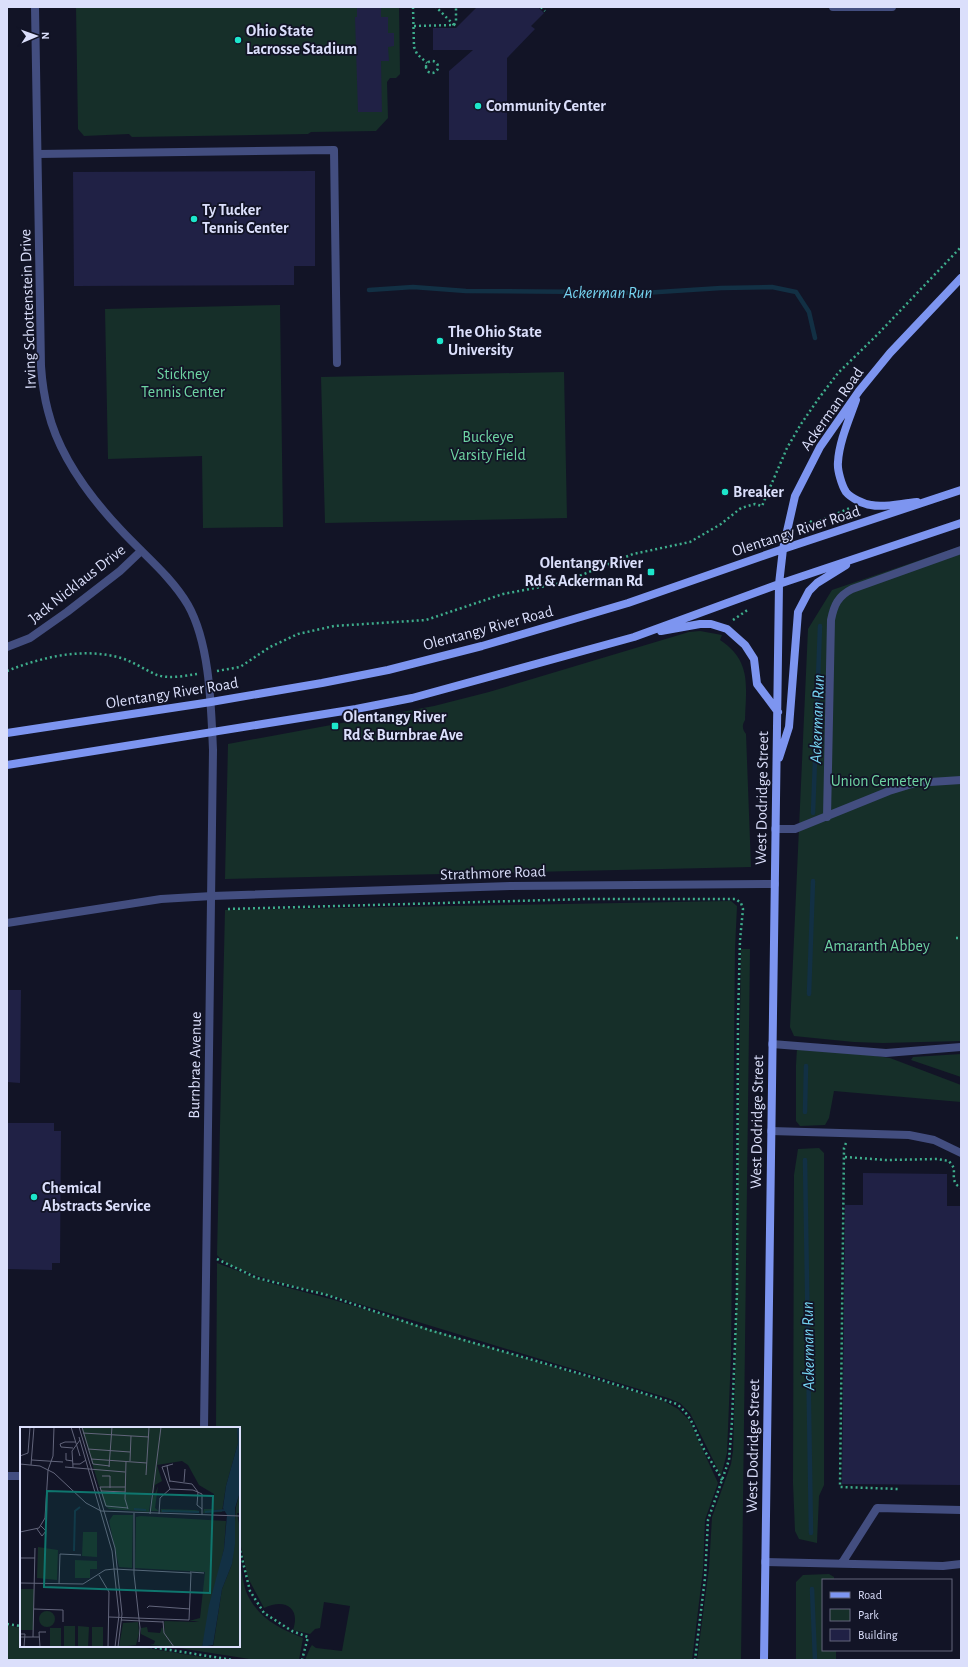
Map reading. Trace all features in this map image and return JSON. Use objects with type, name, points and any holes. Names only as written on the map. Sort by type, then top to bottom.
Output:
[{"type":"main road","name":"Ackerman Road","points":[[779,584],[783,549],[795,496],[820,447],[859,391],[890,353],[961,278]]},
{"type":"main road","points":[[859,391],[843,438],[838,463],[841,479],[847,492],[857,500],[870,505],[887,505],[932,500]]},
{"type":"main road","name":"Olentangy River Road","points":[[7,733],[211,702],[388,670],[482,646],[628,603],[783,549],[961,490]]},
{"type":"main road","points":[[7,765],[356,709],[412,698],[634,636],[779,584],[961,523]]},
{"type":"main road","points":[[776,768],[789,727],[798,612],[809,591],[817,583],[856,558]]},
{"type":"main road","name":"West Dodridge Street","points":[[764,1660],[779,584]]},
{"type":"main road","points":[[634,636],[700,624],[711,624],[727,629],[745,645],[754,659],[756,684],[778,712]]},
{"type":"street","name":"Irving Schottenstein Drive","points":[[35,7],[41,366],[43,390],[48,413],[64,453],[89,493],[119,528],[178,589],[189,607],[197,626],[208,673],[211,702]]},
{"type":"street","points":[[833,7],[892,7]]},
{"type":"street","points":[[38,154],[334,150],[337,363]]},
{"type":"street","name":"Jack Nicklaus Drive","points":[[7,648],[30,638],[67,612],[120,571],[141,550]]},
{"type":"street","points":[[827,817],[831,620],[837,600],[844,593],[852,589],[961,550]]},
{"type":"street","name":"Burnbrae Avenue","points":[[204,1427],[212,896],[211,702]]},
{"type":"street","points":[[775,829],[795,829],[889,791],[915,783],[961,780]]},
{"type":"street","name":"Strathmore Road","points":[[7,923],[161,899],[212,896],[510,886],[774,884]]},
{"type":"street","points":[[772,1044],[886,1053],[961,1047]]},
{"type":"street","points":[[771,1130],[909,1135],[934,1140],[961,1153]]},
{"type":"street","points":[[7,1476],[20,1476]]},
{"type":"street","points":[[842,1563],[877,1508],[961,1510]]},
{"type":"street","points":[[765,1562],[943,1566],[961,1564]]},
{"type":"path","points":[[413,7],[414,47],[417,54],[427,63],[426,67],[429,72],[433,73],[437,71],[438,65],[436,62],[430,61],[427,63]]},
{"type":"path","points":[[436,7],[454,25]]},
{"type":"path","points":[[454,25],[456,22],[456,7]]},
{"type":"path","points":[[541,7],[545,11]]},
{"type":"path","points":[[414,26],[454,25]]},
{"type":"path","points":[[7,671],[26,664],[69,654],[103,654],[122,658],[158,675],[169,677],[208,673],[240,667],[270,647],[298,634],[334,626],[426,620],[503,594],[562,583],[633,554],[690,542],[720,524],[741,508],[755,504],[762,506],[787,448],[801,424],[838,373],[961,247]]},
{"type":"path","points":[[815,523],[853,507]]},
{"type":"path","points":[[810,521],[815,523],[818,527]]},
{"type":"path","points":[[731,622],[749,609]]},
{"type":"path","points":[[228,909],[587,899],[730,899],[736,900],[741,904],[743,909],[740,940],[738,1019],[737,1276],[735,1362],[730,1460],[708,1520],[705,1578],[695,1660]]},
{"type":"path","points":[[956,938],[961,938]]},
{"type":"path","points":[[849,1133],[844,1148],[840,1487],[898,1489]]},
{"type":"path","points":[[845,1157],[886,1160],[938,1159],[949,1161],[954,1168],[954,1180],[956,1185],[961,1188]]},
{"type":"path","points":[[206,1253],[223,1263],[257,1278],[327,1295],[429,1330],[595,1378],[676,1404],[685,1411],[695,1426],[702,1444],[723,1482]]},
{"type":"path","points":[[240,1550],[250,1591],[264,1613],[292,1631],[308,1637],[302,1660]]},
{"type":"path","points":[[7,1624],[20,1626]]},
{"type":"path","points":[[150,1647],[233,1660]]},
{"type":"green space","name":"Ohio State Lacrosse Stadium","points":[[76,7],[399,7],[400,74],[396,78],[390,78],[387,82],[388,118],[376,131],[311,132],[308,134],[132,137],[129,134],[84,136],[78,129]]},
{"type":"green space","name":"Stickney Tennis Center","points":[[280,305],[283,527],[203,528],[202,456],[108,459],[105,309]]},
{"type":"green space","name":"Buckeye Varsity Field","points":[[564,372],[567,518],[325,523],[321,377]]},
{"type":"green space","name":"Union Cemetery","points":[[961,546],[961,1041],[883,1043],[854,1042],[794,1036],[790,1027],[808,629],[832,590]]},
{"type":"green space","points":[[700,631],[722,635],[720,640],[738,657],[745,675],[746,696],[745,720],[743,727],[746,734],[751,867],[225,879],[228,744],[434,706],[489,692],[689,632]]},
{"type":"green space","points":[[731,901],[737,906],[735,949],[731,1355],[727,1453],[721,1476],[690,1413],[680,1403],[668,1398],[333,1296],[254,1275],[226,1262],[217,1255],[225,910]]},
{"type":"green space","points":[[741,949],[750,949],[741,1660],[697,1660],[709,1568],[712,1517],[731,1464],[733,1451]]},
{"type":"green space","points":[[797,1048],[828,1049],[890,1058],[961,1085],[961,1102],[834,1091],[829,1118],[825,1125],[800,1126],[796,1121]]},
{"type":"green space","points":[[961,1054],[961,1077],[911,1060],[913,1057]]},
{"type":"green space","points":[[819,1148],[824,1153],[824,1485],[819,1496],[817,1543],[799,1539],[795,1531],[793,1483],[794,1175],[798,1149]]},
{"type":"green space","points":[[217,1263],[270,1283],[334,1300],[662,1400],[678,1409],[689,1420],[718,1483],[705,1520],[703,1570],[692,1660],[305,1660],[312,1645],[316,1648],[342,1651],[350,1606],[324,1602],[320,1628],[315,1629],[310,1634],[293,1630],[295,1615],[293,1610],[289,1607],[278,1604],[264,1608],[248,1578],[240,1542],[240,1427],[216,1427]]},
{"type":"green space","points":[[240,1565],[246,1592],[259,1611],[278,1627],[303,1638],[299,1660],[256,1660],[172,1647],[240,1647]]},
{"type":"green space","points":[[829,1574],[834,1577],[834,1579],[822,1579],[822,1651],[836,1651],[836,1660],[796,1660],[796,1582],[803,1575]]},
{"type":"green space","points":[[7,1625],[20,1628],[20,1647],[140,1647],[221,1660],[7,1660]]},
{"type":"building","points":[[357,7],[381,7],[381,17],[388,17],[388,33],[394,33],[394,46],[388,47],[389,61],[381,61],[382,112],[358,112],[355,17],[357,17]]},
{"type":"building","name":"Community Center","points":[[477,7],[538,7],[544,13],[531,26],[535,29],[507,58],[507,140],[449,140],[449,71],[473,50],[433,50],[433,28],[456,28]]},
{"type":"building","name":"Ty Tucker Tennis Center","points":[[315,171],[315,266],[294,266],[294,285],[74,286],[73,172]]},
{"type":"building","points":[[7,990],[21,990],[20,1083],[7,1082]]},
{"type":"building","name":"Chemical Abstracts Service","points":[[7,1123],[54,1123],[54,1131],[61,1131],[60,1263],[52,1263],[52,1270],[7,1269]]},
{"type":"building","points":[[863,1173],[947,1174],[947,1206],[961,1206],[961,1485],[842,1484],[845,1205],[863,1205]]},
{"type":"waterway","name":"Ackerman Run","points":[[369,290],[413,287],[466,291],[643,293],[721,288],[772,287],[796,292],[809,312],[815,338]]},
{"type":"waterway","name":"Ackerman Run","points":[[813,813],[820,626]]},
{"type":"waterway","name":"Ackerman Run","points":[[809,994],[813,881]]},
{"type":"waterway","name":"Ackerman Run","points":[[805,1112],[806,1066]]},
{"type":"waterway","name":"Ackerman Run","points":[[805,1160],[811,1533]]},
{"type":"waterway","name":"Ackerman Run","points":[[812,1589],[815,1660]]},
{"type":"place","name":"Ohio State Lacrosse Stadium","points":[[238,40]]},
{"type":"place","name":"Community Center","points":[[478,106]]},
{"type":"place","name":"Ty Tucker Tennis Center","points":[[194,219]]},
{"type":"place","name":"The Ohio State University","points":[[440,341]]},
{"type":"place","name":"Breaker","points":[[725,492]]},
{"type":"place","name":"Olentangy River Rd & Ackerman Rd","points":[[651,572]]},
{"type":"place","name":"Olentangy River Rd & Burnbrae Ave","points":[[335,726]]},
{"type":"place","name":"Chemical Abstracts Service","points":[[34,1197]]},
{"type":"park label","name":"Amaranth Abbey","points":[[877,946]]}]
